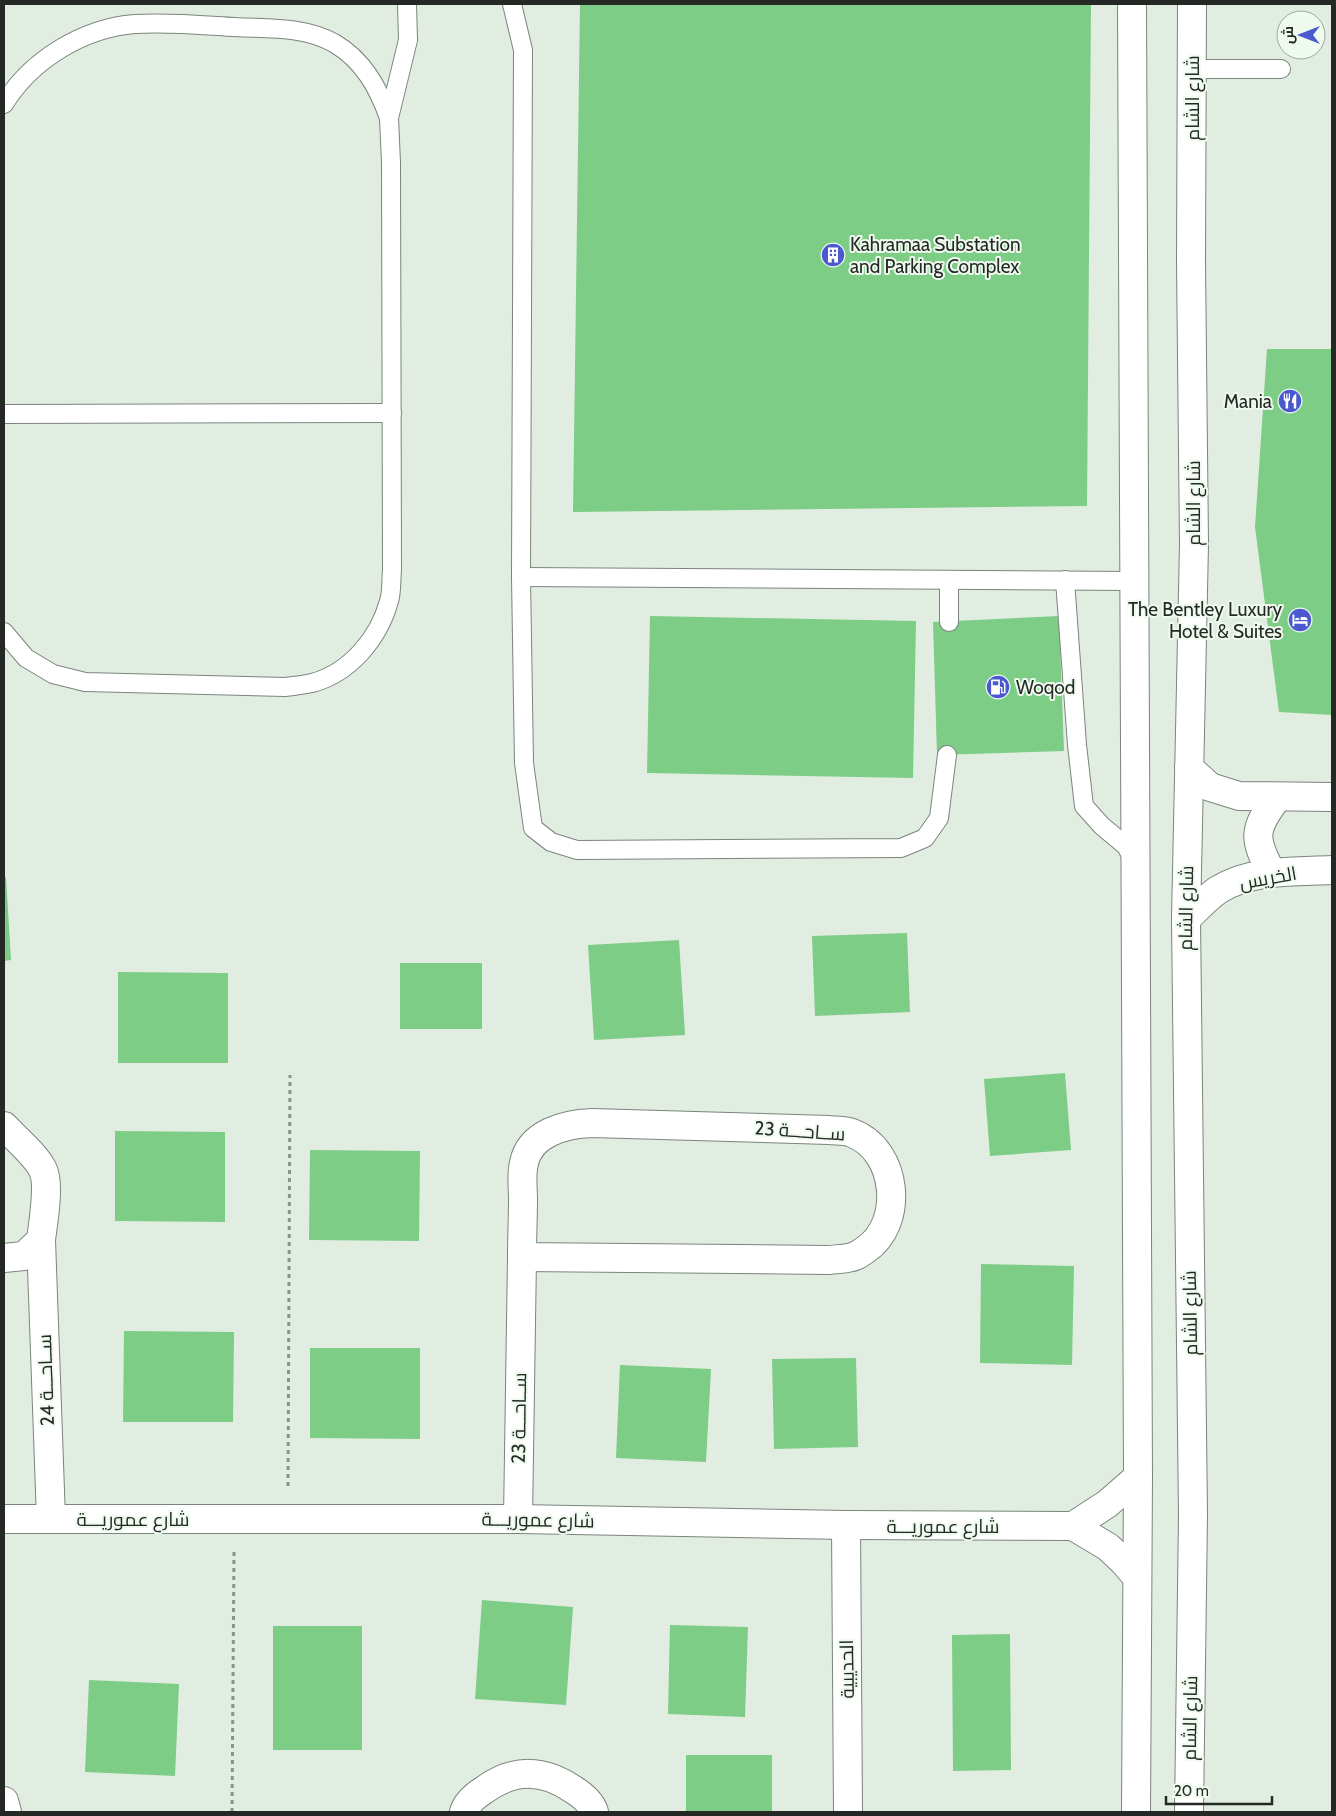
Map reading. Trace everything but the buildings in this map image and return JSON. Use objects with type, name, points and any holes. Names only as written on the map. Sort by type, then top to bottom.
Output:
[{"type":"street","points":[[1132,4],[1138,1477],[1136,1812]]},
{"type":"street","name":"شارع الشام","points":[[1189,1812],[1193,1515],[1186,919],[1194,544],[1191,271],[1192,4]]},
{"type":"street","points":[[1189,768],[1210,787],[1239,796],[1332,798]]},
{"type":"street","points":[[1272,873],[1262,856],[1257,840],[1264,815],[1277,798]]},
{"type":"street","name":"الخريس","points":[[1186,919],[1217,890],[1240,879],[1272,873],[1332,870]]},
{"type":"street","name":"ســاحـــة 23","points":[[518,1519],[522,1257],[524,1163],[530,1149],[543,1136],[558,1127],[574,1124],[819,1130],[852,1133],[870,1144],[884,1164],[891,1185],[890,1214],[882,1234],[870,1247],[855,1256],[829,1260],[522,1257]]},
{"type":"street","name":"ســاحـــة 24","points":[[4,1126],[37,1161],[43,1170],[45,1179],[45,1208],[41,1240],[51,1519]]},
{"type":"street","points":[[4,1258],[24,1256],[41,1240]]},
{"type":"street","points":[[1136,1576],[1108,1547],[1073,1526],[1107,1504],[1138,1477]]},
{"type":"street","name":"شارع عموريـــة","points":[[4,1519],[518,1519],[846,1525],[1073,1526]]},
{"type":"street","name":"الحديبية","points":[[846,1525],[848,1812]]},
{"type":"street","points":[[464,1812],[475,1796],[497,1780],[530,1774],[544,1775],[561,1781],[584,1796],[594,1812]]},
{"type":"street","points":[[4,1801],[7,1812]]},
{"type":"lane","points":[[4,632],[26,658],[53,674],[85,682],[285,687],[314,682],[340,670],[362,651],[379,628],[389,600],[392,570],[391,163],[389,118],[408,40],[408,4]]},
{"type":"lane","points":[[512,4],[523,50],[521,577],[524,762],[533,828],[551,842],[577,850],[901,848],[925,838],[939,818],[947,755]]},
{"type":"lane","points":[[4,104],[28,73],[52,54],[79,39],[105,29],[163,23],[294,30],[315,35],[334,44],[352,56],[369,74],[381,95],[389,118]]},
{"type":"lane","points":[[1193,68],[1281,69]]},
{"type":"lane","points":[[4,414],[392,413]]},
{"type":"lane","points":[[521,577],[1135,581]]},
{"type":"lane","points":[[949,580],[949,622]]},
{"type":"lane","points":[[1065,580],[1077,745],[1084,806],[1102,826],[1126,846],[1136,864]]},
{"type":"path","points":[[288,1519],[290,1075]]},
{"type":"path","points":[[232,1812],[234,1519]]},
{"type":"place","name":"Kahramaa Substation and Parking Complex","points":[[833,255]]},
{"type":"place","name":"Mania","points":[[1290,401]]},
{"type":"place","name":"The Bentley Luxury Hotel & Suites","points":[[1300,620]]},
{"type":"place","name":"Woqod","points":[[998,687]]}]
